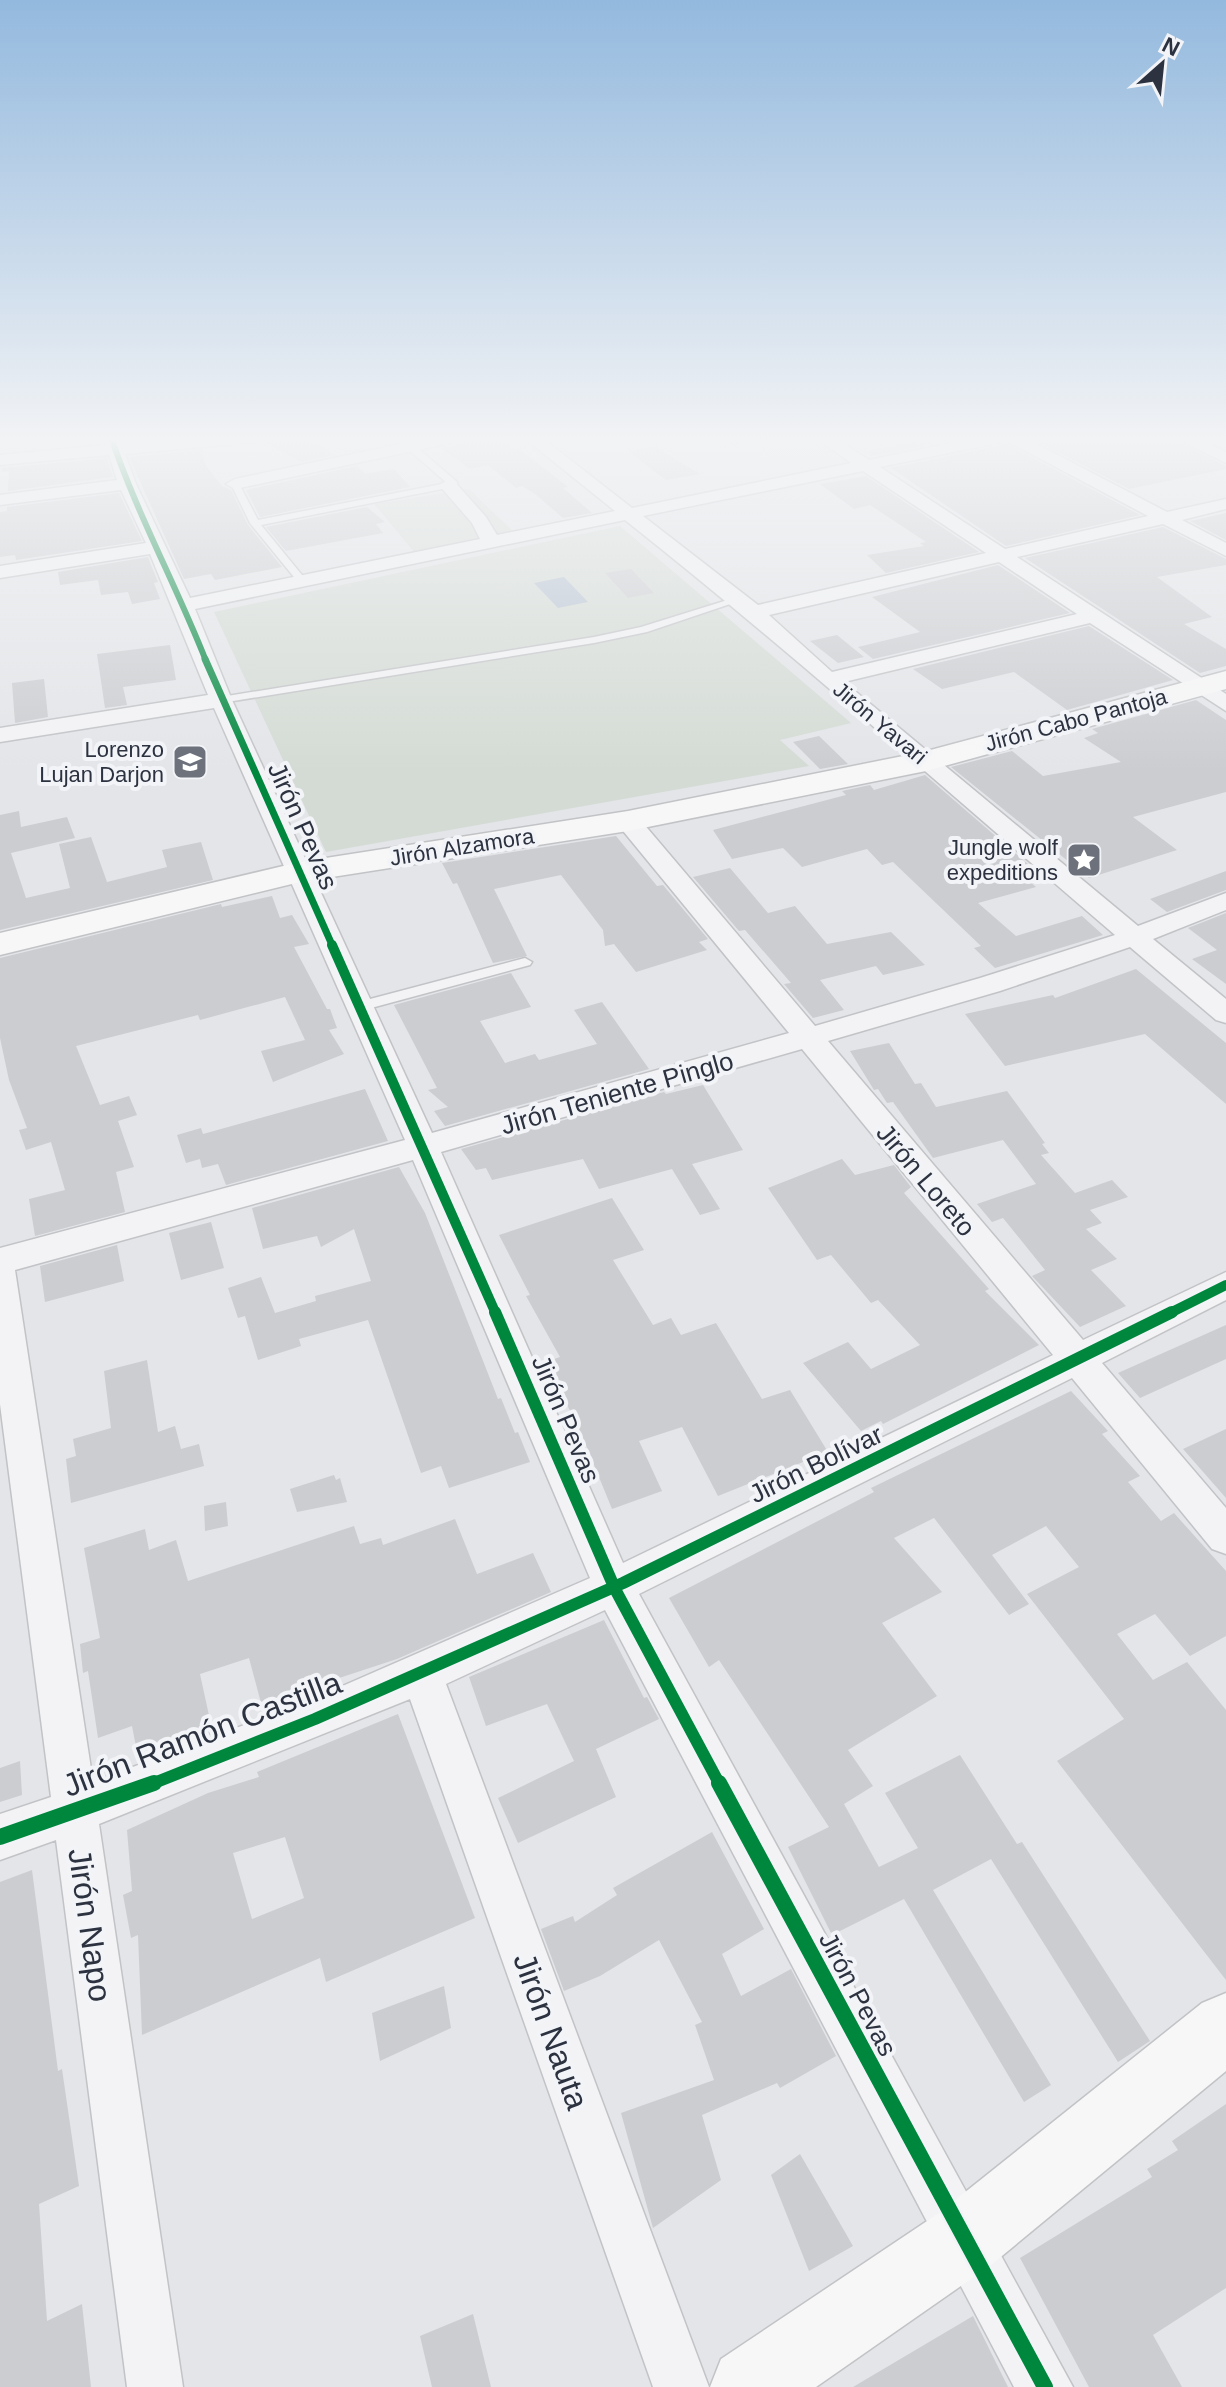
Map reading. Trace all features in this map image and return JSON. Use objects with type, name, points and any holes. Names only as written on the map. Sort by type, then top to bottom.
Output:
[{"type":"street","points":[[0,572],[148,548]]},
{"type":"street","name":"Jirón Pevas","points":[[158,548],[184,605],[221,700],[424,1148],[615,1589],[1045,2387]]},
{"type":"street","points":[[184,605],[455,548]]},
{"type":"street","name":"Jirón Yavari","points":[[671,548],[745,606],[1226,1014]]},
{"type":"street","points":[[992,548],[1094,616],[1213,683],[1226,704]]},
{"type":"street","points":[[745,606],[1032,548]]},
{"type":"street","points":[[828,679],[1094,616]]},
{"type":"street","name":"Jirón Cabo Pantoja","points":[[926,761],[1213,683]]},
{"type":"street","points":[[0,735],[221,700]]},
{"type":"street","name":"Jirón Alzamora","points":[[0,944],[300,872],[628,821],[926,761]]},
{"type":"street","name":"Jirón Loreto","points":[[628,821],[1226,1537]]},
{"type":"street","name":"Jirón Teniente Pinglo","points":[[0,1261],[424,1148],[807,1038],[1138,938],[1226,901]]},
{"type":"street","name":"Jirón Napo","points":[[0,1273],[155,2387]]},
{"type":"street","name":"Jirón Bolívar","points":[[422,1675],[615,1589],[1226,1285]]},
{"type":"street","name":"Jirón Ramón Castilla","points":[[0,1837],[74,1813],[422,1675]]},
{"type":"street","name":"Jirón Nauta","points":[[422,1675],[681,2387]]},
{"type":"street","points":[[749,2387],[965,2239],[1226,2027]]},
{"type":"lane","points":[[275,548],[301,580]]},
{"type":"lane","points":[[221,700],[594,640],[745,606]]},
{"type":"lane","points":[[360,1006],[525,962]]},
{"type":"shaded area","points":[[411,548],[438,548],[415,553]]},
{"type":"shaded area","points":[[514,548],[646,548],[851,723],[780,740],[809,766],[326,852],[214,612]]},
{"type":"water","points":[[564,577],[588,602],[558,608],[534,583]]},
{"type":"building","points":[[0,548],[93,548],[16,560],[15,555],[0,557]]},
{"type":"building","points":[[170,548],[267,548],[282,567],[215,580],[211,574],[184,579]]},
{"type":"building","points":[[909,548],[974,548],[979,552],[886,573],[867,555]]},
{"type":"building","points":[[1068,548],[1205,548],[1226,559],[1226,565],[1157,577],[1212,617],[1184,624],[1226,649],[1226,666],[1200,673],[1025,558]]},
{"type":"building","points":[[148,557],[158,582],[154,583],[160,599],[132,604],[128,592],[101,595],[98,580],[60,585],[58,572]]},
{"type":"building","points":[[998,565],[1070,613],[873,659],[858,647],[920,632],[872,597]]},
{"type":"building","points":[[631,569],[654,593],[628,598],[605,573]]},
{"type":"building","points":[[1089,626],[1173,680],[1067,710],[1014,672],[942,689],[913,669]]},
{"type":"building","points":[[837,635],[864,657],[838,663],[810,641]]},
{"type":"building","points":[[170,645],[176,680],[123,687],[127,705],[105,708],[97,654]]},
{"type":"building","points":[[44,679],[48,717],[15,723],[12,683]]},
{"type":"building","points":[[1196,700],[1226,720],[1226,792],[1133,817],[1177,850],[1089,878],[951,767],[1012,751],[1043,776],[1121,762],[1084,738],[1098,733],[1092,729]]},
{"type":"building","points":[[819,736],[848,764],[820,769],[793,742]]},
{"type":"building","points":[[925,775],[1037,872],[1023,876],[1036,887],[978,903],[1016,936],[1082,916],[1103,935],[995,968],[974,948],[981,946],[893,862],[882,865],[867,849],[802,867],[783,848],[732,859],[713,830],[846,795],[842,791],[870,785],[874,790]]},
{"type":"building","points":[[19,811],[21,827],[67,817],[75,838],[11,853],[26,898],[70,888],[59,844],[91,837],[107,882],[167,867],[162,850],[201,842],[213,880],[0,930],[0,815]]},
{"type":"building","points":[[616,836],[657,886],[663,885],[708,939],[699,942],[707,950],[636,972],[614,944],[605,946],[603,930],[561,875],[494,889],[527,956],[493,963],[457,883],[453,884],[442,863]]},
{"type":"building","points":[[730,868],[768,913],[795,906],[827,944],[891,932],[925,965],[883,975],[876,966],[820,980],[844,1010],[813,1018],[784,984],[791,983],[745,930],[739,931],[693,877]]},
{"type":"building","points":[[1226,871],[1226,890],[1167,912],[1150,899]]},
{"type":"building","points":[[272,896],[280,918],[292,915],[309,944],[294,947],[327,1009],[330,1009],[337,1028],[329,1030],[344,1054],[273,1082],[261,1051],[305,1040],[285,997],[200,1020],[198,1015],[76,1046],[100,1105],[129,1096],[137,1115],[118,1121],[134,1167],[116,1172],[125,1212],[35,1236],[29,1199],[65,1190],[51,1142],[26,1150],[19,1130],[27,1128],[9,1080],[0,1038],[0,958],[221,904],[222,907]]},
{"type":"building","points":[[1226,913],[1226,984],[1192,959],[1217,950],[1188,928]]},
{"type":"building","points":[[1136,969],[1226,1043],[1226,1104],[1145,1034],[1005,1066],[965,1014],[1053,995],[1055,998]]},
{"type":"building","points":[[511,973],[531,1007],[480,1021],[505,1063],[535,1054],[539,1060],[597,1044],[574,1010],[602,1002],[649,1069],[445,1126],[434,1111],[448,1107],[428,1090],[437,1088],[394,1005]]},
{"type":"building","points":[[889,1043],[915,1084],[921,1083],[936,1107],[1007,1091],[1045,1143],[1042,1144],[1049,1153],[1041,1155],[1075,1193],[1112,1180],[1128,1197],[1090,1210],[1102,1223],[1086,1229],[1117,1259],[1091,1270],[1126,1306],[1080,1327],[1032,1276],[1045,1270],[1003,1218],[992,1222],[977,1204],[1036,1184],[1003,1140],[933,1158],[893,1102],[887,1103],[878,1089],[874,1090],[850,1051]]},
{"type":"building","points":[[703,1085],[743,1150],[692,1164],[720,1209],[700,1215],[672,1169],[599,1189],[583,1159],[492,1180],[486,1168],[476,1170],[461,1149],[664,1092]]},
{"type":"building","points":[[365,1089],[388,1141],[226,1185],[218,1164],[202,1168],[200,1159],[186,1163],[177,1135],[201,1128],[203,1134]]},
{"type":"building","points":[[842,1159],[855,1175],[894,1165],[911,1187],[904,1193],[989,1289],[985,1291],[1039,1345],[883,1424],[881,1421],[861,1431],[803,1363],[848,1342],[871,1369],[920,1345],[878,1300],[871,1303],[831,1255],[817,1260],[768,1188]]},
{"type":"building","points":[[399,1167],[425,1213],[498,1399],[501,1398],[530,1462],[449,1488],[441,1466],[421,1473],[368,1320],[299,1339],[301,1346],[258,1360],[245,1316],[238,1318],[228,1288],[261,1277],[275,1313],[316,1301],[315,1296],[371,1281],[354,1229],[321,1247],[317,1236],[263,1249],[252,1208]]},
{"type":"building","points":[[612,1198],[644,1250],[613,1260],[653,1325],[671,1318],[681,1335],[716,1323],[762,1399],[790,1390],[828,1452],[718,1496],[682,1427],[639,1441],[662,1491],[612,1509],[581,1433],[546,1362],[560,1357],[526,1296],[530,1295],[499,1235]]},
{"type":"building","points":[[211,1222],[224,1268],[181,1280],[169,1233]]},
{"type":"building","points":[[117,1245],[124,1281],[45,1302],[40,1266]]},
{"type":"building","points":[[1226,1325],[1226,1359],[1140,1398],[1118,1373]]},
{"type":"building","points":[[147,1360],[158,1432],[175,1426],[181,1449],[199,1444],[204,1466],[71,1503],[66,1459],[76,1456],[73,1439],[111,1428],[104,1371]]},
{"type":"building","points":[[1071,1391],[1108,1431],[1102,1434],[1140,1476],[1128,1482],[1161,1521],[1174,1513],[1226,1571],[1226,1636],[1190,1656],[1155,1614],[1117,1634],[1153,1680],[1187,1662],[1226,1710],[1226,1980],[1057,1761],[1124,1719],[1027,1594],[1079,1567],[1046,1526],[992,1555],[1029,1604],[1009,1615],[934,1518],[894,1538],[942,1592],[882,1623],[937,1696],[848,1750],[873,1786],[844,1804],[879,1867],[918,1848],[885,1793],[960,1755],[1017,1844],[1022,1842],[1150,2041],[1118,2062],[991,1859],[933,1890],[1051,2085],[1024,2102],[904,1899],[832,1935],[788,1847],[829,1827],[719,1660],[709,1667],[669,1598],[874,1492],[871,1488]]},
{"type":"building","points":[[1226,1429],[1226,1498],[1183,1449]]},
{"type":"building","points":[[334,1475],[336,1480],[340,1478],[347,1502],[297,1512],[290,1489]]},
{"type":"building","points":[[226,1502],[228,1526],[205,1531],[204,1506]]},
{"type":"building","points":[[455,1519],[477,1574],[533,1553],[551,1592],[397,1659],[324,1683],[326,1690],[264,1714],[249,1658],[200,1674],[213,1734],[139,1762],[132,1726],[98,1738],[88,1671],[83,1673],[80,1644],[100,1638],[84,1548],[145,1529],[149,1550],[176,1540],[188,1581],[354,1526],[360,1544],[381,1538],[383,1545]]},
{"type":"building","points":[[604,1620],[644,1698],[647,1697],[659,1719],[596,1749],[616,1797],[518,1843],[498,1798],[574,1761],[547,1704],[486,1726],[469,1677]]},
{"type":"building","points":[[398,1714],[475,1918],[326,1982],[320,1958],[142,2035],[138,1935],[131,1938],[123,1895],[132,1891],[127,1830],[208,1793],[259,1777],[257,1772]],"holes":[[[285,1837],[304,1898],[252,1919],[233,1853]]]},
{"type":"building","points":[[20,1761],[22,1795],[0,1802],[0,1768]]},
{"type":"building","points":[[712,1832],[764,1929],[722,1954],[741,1996],[791,1969],[836,2056],[780,2088],[777,2083],[702,2115],[721,2180],[653,2228],[621,2113],[714,2080],[695,2025],[702,2022],[659,1940],[600,1976],[564,1991],[541,1929],[573,1916],[575,1922],[617,1895],[613,1888]]},
{"type":"building","points":[[32,1870],[58,2071],[62,2069],[79,2186],[39,2204],[47,2321],[82,2304],[91,2387],[0,2387],[0,1882]]},
{"type":"building","points":[[444,1986],[451,2028],[380,2061],[372,2013]]},
{"type":"building","points":[[1226,2104],[1226,2288],[1153,2335],[1182,2387],[1089,2387],[1020,2258],[1152,2177],[1147,2169],[1178,2150],[1172,2141]]},
{"type":"building","points":[[800,2154],[853,2246],[809,2271],[771,2175]]},
{"type":"building","points":[[473,2314],[491,2387],[432,2387],[420,2336]]},
{"type":"building","points":[[973,2316],[1008,2387],[853,2387]]},
{"type":"cycle path","points":[[157,548],[184,605],[221,700],[424,1148],[615,1589],[1045,2387]]},
{"type":"cycle path","points":[[0,1837],[159,1781],[470,1653],[774,1510],[1226,1285]]},
{"type":"place","name":"Lorenzo Lujan Darjon","points":[[190,762]]},
{"type":"place","name":"Jungle wolf expeditions","points":[[1084,860]]}]
